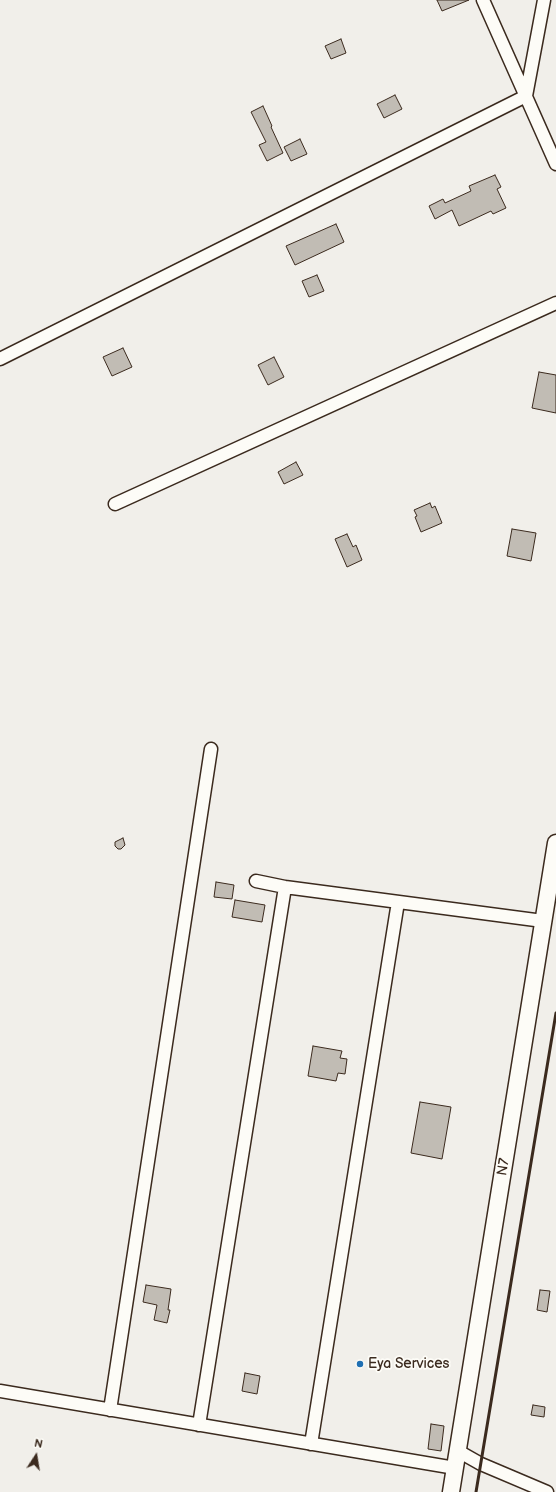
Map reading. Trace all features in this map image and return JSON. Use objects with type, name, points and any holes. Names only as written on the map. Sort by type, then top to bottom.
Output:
[{"type":"main road","name":"N7","points":[[451,1492],[556,843]]},
{"type":"street","points":[[483,0],[556,164]]},
{"type":"street","points":[[526,96],[544,0]]},
{"type":"street","points":[[0,359],[526,96]]},
{"type":"street","points":[[115,504],[556,303]]},
{"type":"street","points":[[110,1410],[211,749]]},
{"type":"street","points":[[256,881],[285,887],[543,921]]},
{"type":"street","points":[[199,1425],[285,887]]},
{"type":"street","points":[[311,1444],[398,902]]},
{"type":"street","points":[[0,1391],[455,1468]]},
{"type":"street","points":[[458,1451],[481,1464],[547,1492]]},
{"type":"building","points":[[437,0],[469,0],[442,11]]},
{"type":"building","points":[[341,39],[346,53],[331,59],[325,46]]},
{"type":"building","points":[[395,95],[402,109],[384,118],[377,104]]},
{"type":"building","points":[[263,106],[283,153],[267,161],[259,145],[266,142],[251,112]]},
{"type":"building","points":[[300,139],[307,154],[291,161],[284,147]]},
{"type":"building","points":[[495,175],[501,187],[497,189],[506,208],[493,214],[491,211],[459,226],[452,210],[435,219],[429,206],[443,199],[445,203],[471,191],[469,186]]},
{"type":"building","points":[[336,224],[344,242],[295,265],[286,246]]},
{"type":"building","points":[[317,275],[324,291],[309,297],[302,281]]},
{"type":"building","points":[[123,348],[132,367],[112,376],[103,357]]},
{"type":"building","points":[[274,357],[284,377],[268,385],[258,365]]},
{"type":"building","points":[[539,372],[556,375],[556,413],[532,408]]},
{"type":"building","points":[[296,462],[303,475],[284,484],[278,472]]},
{"type":"building","points":[[430,503],[432,508],[435,506],[442,523],[421,532],[414,510]]},
{"type":"building","points":[[512,529],[536,533],[531,561],[507,556]]},
{"type":"building","points":[[347,534],[353,547],[356,545],[362,560],[347,567],[335,539]]},
{"type":"building","points":[[123,838],[125,845],[121,849],[118,849],[115,846],[115,842]]},
{"type":"building","points":[[216,882],[234,885],[232,899],[214,897]]},
{"type":"building","points":[[235,900],[265,905],[262,922],[232,917]]},
{"type":"building","points":[[313,1046],[342,1051],[340,1058],[347,1059],[345,1074],[338,1073],[336,1081],[308,1076]]},
{"type":"building","points":[[420,1102],[451,1107],[442,1159],[411,1153]]},
{"type":"building","points":[[146,1285],[171,1289],[168,1310],[170,1310],[167,1323],[154,1320],[157,1305],[143,1302]]},
{"type":"building","points":[[540,1290],[550,1291],[547,1312],[537,1310]]},
{"type":"building","points":[[245,1373],[260,1376],[257,1394],[242,1391]]},
{"type":"building","points":[[533,1405],[545,1407],[544,1417],[531,1415]]},
{"type":"building","points":[[431,1424],[444,1426],[441,1451],[428,1449]]},
{"type":"railway","points":[[476,1492],[556,1013]]},
{"type":"place","name":"Eya Services","points":[[360,1364]]}]
